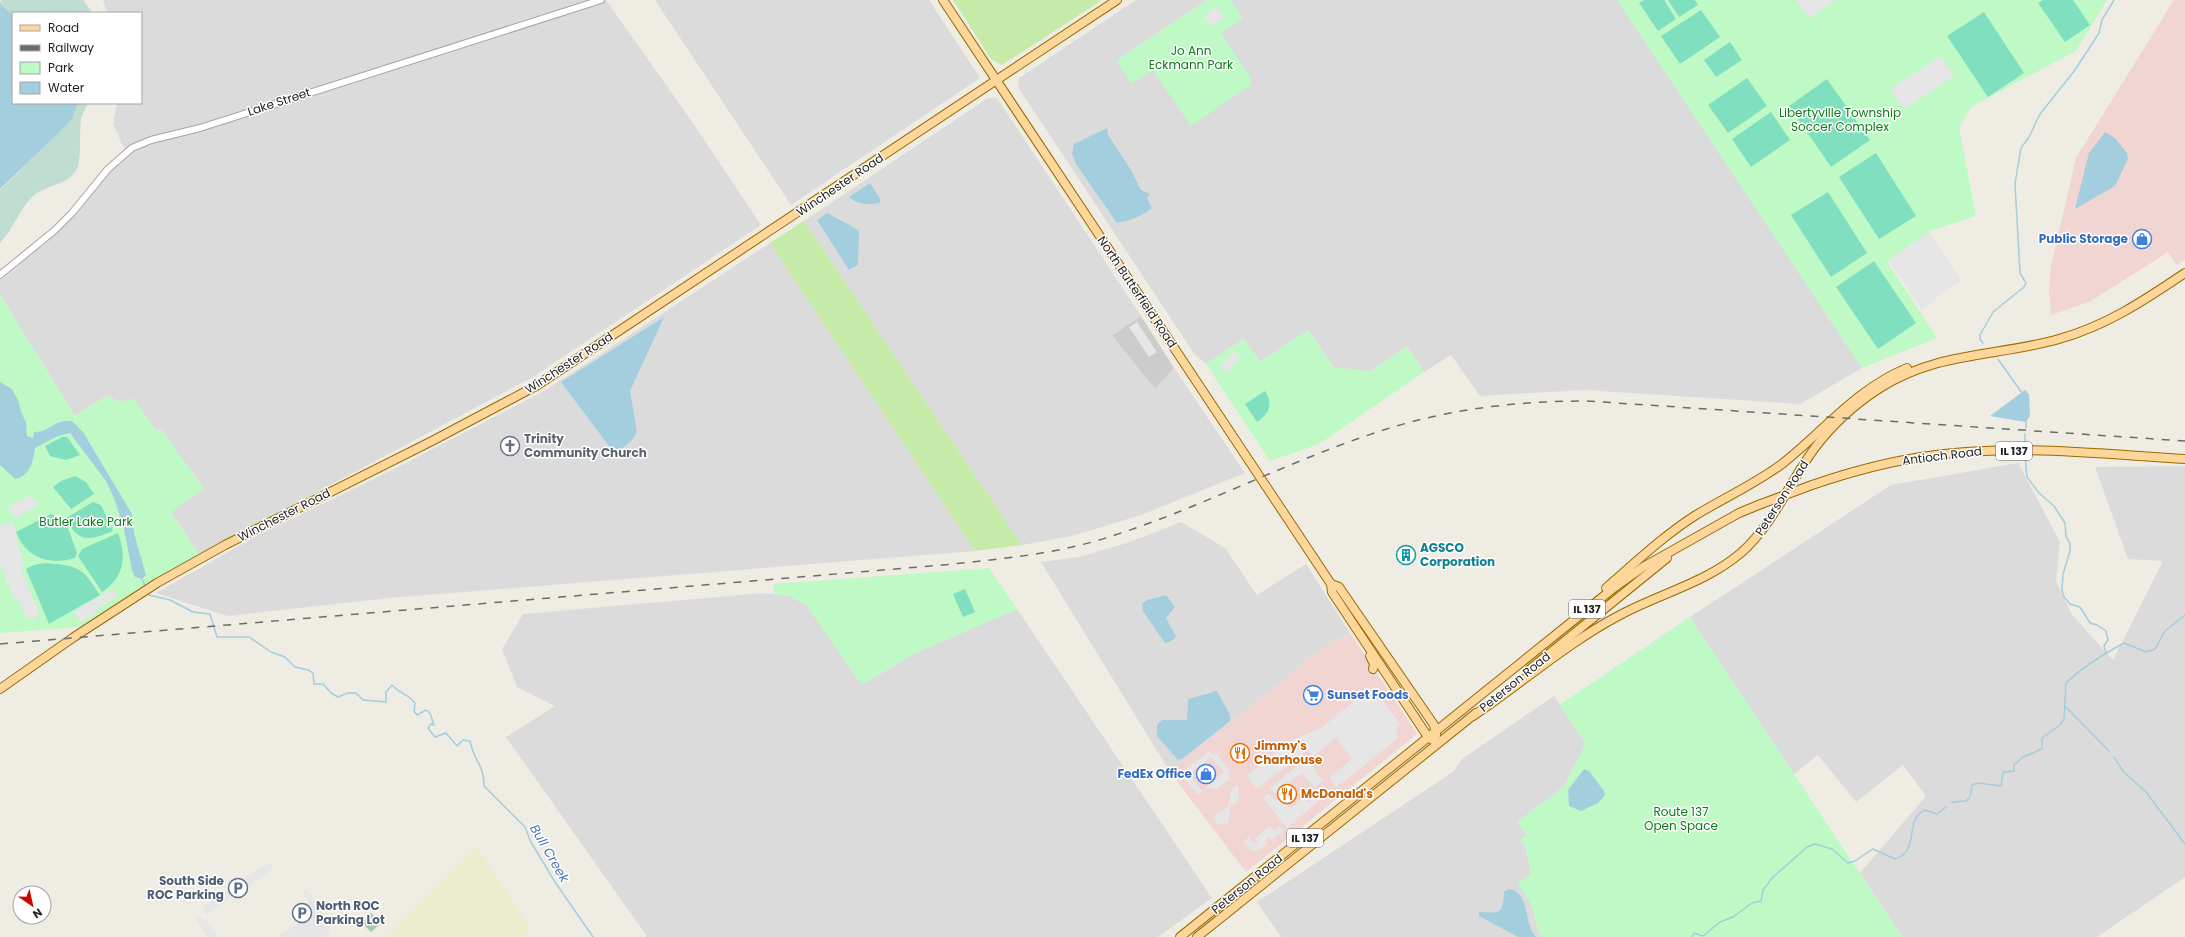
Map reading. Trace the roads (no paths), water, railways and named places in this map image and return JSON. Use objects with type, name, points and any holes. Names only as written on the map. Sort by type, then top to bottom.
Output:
[{"type":"main road","name":"North Butterfield Road","points":[[943,0],[1331,584],[1332,592],[1382,668],[1428,737],[1438,743]]},
{"type":"main road","name":"Winchester Road","points":[[0,689],[138,594],[157,583],[225,545],[432,441],[536,386],[1117,0]]},
{"type":"main road","name":"Peterson Road","points":[[1473,716],[1575,643],[1618,616],[1700,580],[1730,562],[1756,538],[1768,522],[1824,436],[1860,402],[1880,388],[1895,379],[1935,363],[1964,356],[2016,349],[2059,339],[2089,329],[2116,317],[2185,273]]},
{"type":"main road","name":"Peterson Road","points":[[1499,680],[1672,532],[1695,516],[1782,464],[1848,404],[1870,387],[1895,373],[1938,356],[1972,350],[2059,339]]},
{"type":"main road","name":"Antioch Road","points":[[1680,548],[1739,513],[1761,504],[1845,474],[1872,466],[1921,456],[1982,451],[2036,451],[2185,459]]},
{"type":"main road","name":"Peterson Road","points":[[1180,937],[1615,586],[1643,567],[1680,548]]},
{"type":"main road","name":"Peterson Road","points":[[1197,937],[1680,548]]},
{"type":"main road","name":"North Butterfield Road","points":[[1331,584],[1339,587],[1434,725],[1438,743]]},
{"type":"main road","points":[[1350,619],[1372,659],[1374,664],[1373,669]]},
{"type":"main road","points":[[1382,649],[1382,668]]},
{"type":"street","name":"Lake Street","points":[[0,275],[72,213],[118,159],[132,148],[151,140],[200,128],[601,0]]},
{"type":"water","points":[[0,0],[1,5],[12,14],[12,104],[78,104],[72,119],[0,189]]},
{"type":"water","points":[[1107,128],[1108,135],[1131,170],[1141,190],[1150,194],[1147,198],[1152,208],[1136,218],[1117,223],[1076,164],[1072,153],[1074,144]]},
{"type":"water","points":[[2105,132],[2115,138],[2127,153],[2128,159],[2115,186],[2075,209],[2089,153]]},
{"type":"water","points":[[870,183],[881,200],[879,203],[863,204],[852,200],[849,197]]},
{"type":"water","points":[[827,213],[859,232],[858,265],[849,270],[817,220]]},
{"type":"water","points":[[664,317],[630,391],[637,432],[631,441],[615,454],[561,382]]},
{"type":"water","points":[[0,382],[12,389],[19,402],[21,412],[26,422],[27,436],[33,438],[34,432],[39,432],[66,421],[72,421],[83,432],[132,514],[134,533],[146,575],[142,579],[135,577],[132,570],[124,529],[114,498],[106,481],[70,433],[58,436],[35,448],[30,468],[20,477],[15,479],[0,465]]},
{"type":"water","points":[[2025,390],[2029,394],[2030,416],[2026,422],[1990,416]]},
{"type":"water","points":[[1166,595],[1175,607],[1166,618],[1176,637],[1170,642],[1165,643],[1143,611],[1142,604],[1147,600]]},
{"type":"water","points":[[1217,691],[1230,715],[1230,721],[1183,758],[1178,760],[1157,736],[1157,725],[1162,720],[1187,720],[1188,699]]},
{"type":"water","points":[[1584,769],[1589,771],[1604,791],[1605,795],[1598,803],[1581,811],[1569,806],[1568,790]]},
{"type":"water","points":[[1509,889],[1521,896],[1524,902],[1529,924],[1536,937],[1518,937],[1479,916],[1479,912],[1492,913],[1499,911],[1503,905],[1504,892]]},
{"type":"waterway","points":[[1983,343],[1980,339],[1980,335],[1993,312],[2024,287],[2026,283],[2020,273],[2015,184],[2021,148],[2029,137],[2040,114],[2075,70],[2099,33],[2102,20],[2114,0]]},
{"type":"waterway","points":[[1998,359],[2022,393]]},
{"type":"waterway","points":[[2026,422],[2026,428]]},
{"type":"waterway","points":[[2025,434],[2025,447]]},
{"type":"waterway","points":[[2025,455],[2027,477],[2039,493],[2054,506],[2065,523],[2066,536],[2070,544],[2070,551],[2063,574],[2062,590],[2064,597],[2070,604],[2080,607],[2090,623],[2097,625],[2106,631],[2108,640],[2104,646],[2106,652]]},
{"type":"waterway","name":"Bull Creek","points":[[142,579],[145,586]]},
{"type":"waterway","name":"Bull Creek","points":[[147,592],[149,595],[170,600],[193,612],[210,614],[217,637],[249,637],[271,652],[285,657],[295,667],[308,670],[313,673],[314,684],[323,684],[331,693],[338,697],[348,693],[356,693],[363,700],[386,702],[386,692],[392,685],[415,703],[414,711],[417,715],[426,710],[430,713],[434,725],[431,724],[428,728],[435,737],[446,733],[457,746],[463,740],[470,741],[474,754],[481,767],[484,778],[484,786],[525,827],[531,842],[555,882],[593,937]]},
{"type":"waterway","points":[[1952,802],[1966,801],[1970,797],[1972,785],[1978,783],[2001,786],[2003,772],[2014,771],[2014,765],[2023,757],[2042,749],[2042,738],[2060,725],[2064,719],[2066,683],[2086,666],[2124,643],[2146,652],[2155,649],[2165,631],[2185,615]]},
{"type":"waterway","points":[[2066,707],[2109,751]]},
{"type":"waterway","points":[[2114,757],[2123,771],[2146,792],[2185,844]]},
{"type":"waterway","points":[[1692,937],[1694,933],[1703,936],[1720,922],[1733,917],[1752,903],[1761,901],[1763,890],[1772,878],[1807,847],[1815,844],[1832,849],[1848,863],[1855,861],[1873,849],[1895,859],[1903,855],[1908,849],[1918,815],[1925,810],[1937,814],[1946,807]]},
{"type":"railway","points":[[0,644],[943,565],[1030,555],[1073,547],[1115,535],[1188,508],[1333,448],[1407,423],[1429,417],[1496,406],[1541,402],[1587,401],[2185,441]]},
{"type":"place","name":"Public Storage","points":[[2142,239]]},
{"type":"place","name":"Trinity Community Church","points":[[510,446]]},
{"type":"place","name":"AGSCO Corporation","points":[[1406,555]]},
{"type":"place","name":"Sunset Foods","points":[[1313,695]]},
{"type":"place","name":"Jimmy's Charhouse","points":[[1240,753]]},
{"type":"place","name":"FedEx Office","points":[[1206,774]]},
{"type":"place","name":"McDonald's","points":[[1287,794]]},
{"type":"place","name":"South Side ROC Parking","points":[[238,888]]},
{"type":"place","name":"North ROC Parking Lot","points":[[302,913]]},
{"type":"park label","name":"Jo Ann Eckmann Park","points":[[1191,58]]},
{"type":"park label","name":"Libertyville Township Soccer Complex","points":[[1840,120]]},
{"type":"park label","name":"Butler Lake Park","points":[[86,522]]},
{"type":"park label","name":"Route 137 Open Space","points":[[1681,819]]}]
